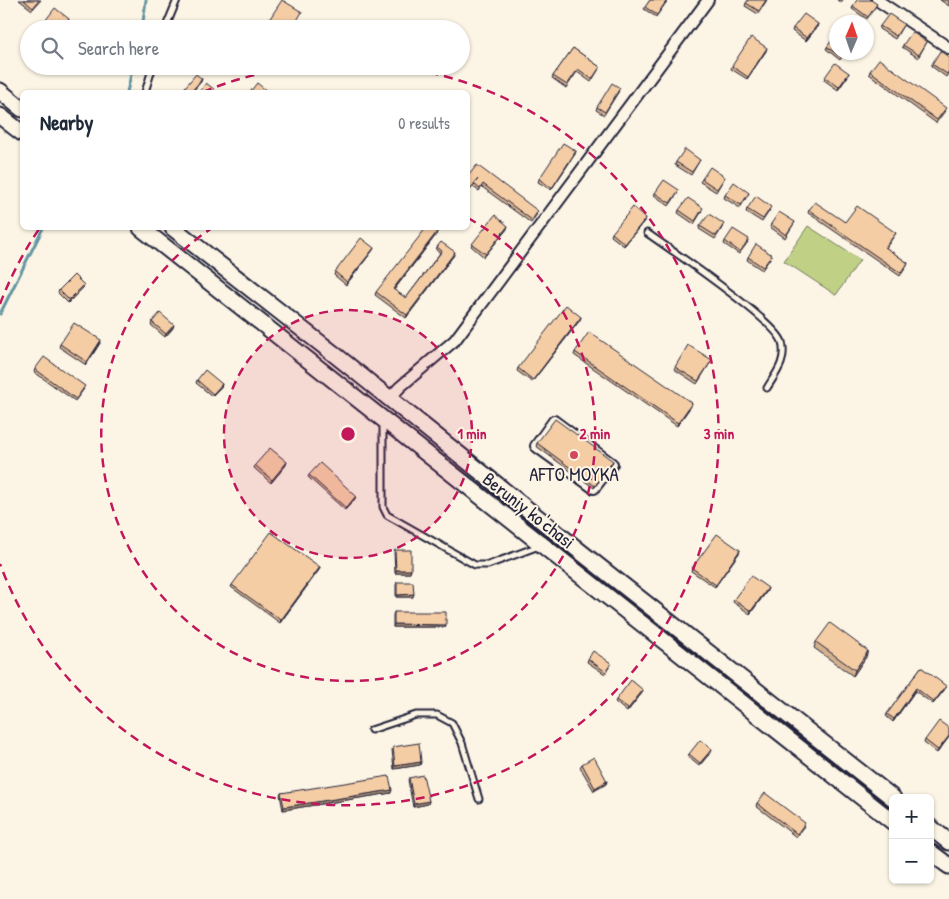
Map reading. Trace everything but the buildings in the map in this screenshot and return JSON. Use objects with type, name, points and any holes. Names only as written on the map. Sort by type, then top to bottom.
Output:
[{"type":"main road","points":[[0,91],[20,107]]},
{"type":"main road","points":[[0,116],[20,131]]},
{"type":"main road","name":"Beruniy ko'chasi","points":[[144,230],[889,819]]},
{"type":"main road","name":"Beruniy ko'chasi","points":[[176,230],[889,795]]},
{"type":"main road","points":[[198,273],[210,257]]},
{"type":"main road","points":[[570,568],[582,553]]},
{"type":"main road","points":[[934,830],[949,842]]},
{"type":"main road","points":[[934,855],[949,866]]},
{"type":"street","points":[[389,399],[400,387],[455,340],[708,0]]},
{"type":"street","points":[[877,0],[949,48]]},
{"type":"street","points":[[554,422],[612,464],[594,488],[536,446],[554,422]]},
{"type":"lane","points":[[168,20],[177,0]]},
{"type":"lane","points":[[146,90],[150,75]]},
{"type":"lane","points":[[647,233],[714,280],[765,322],[782,341],[783,361],[767,388]]},
{"type":"lane","points":[[383,419],[383,507],[388,515],[475,565],[488,565],[542,545]]},
{"type":"lane","points":[[371,730],[416,716],[437,715],[452,723],[462,743],[479,798]]},
{"type":"green space","points":[[808,226],[860,260],[836,295],[784,261]]},
{"type":"waterway","points":[[143,20],[146,0]]},
{"type":"waterway","points":[[127,90],[131,75]]},
{"type":"waterway","points":[[0,314],[42,230]]},
{"type":"place","name":"AFTO MOYKA","points":[[574,455]]}]
